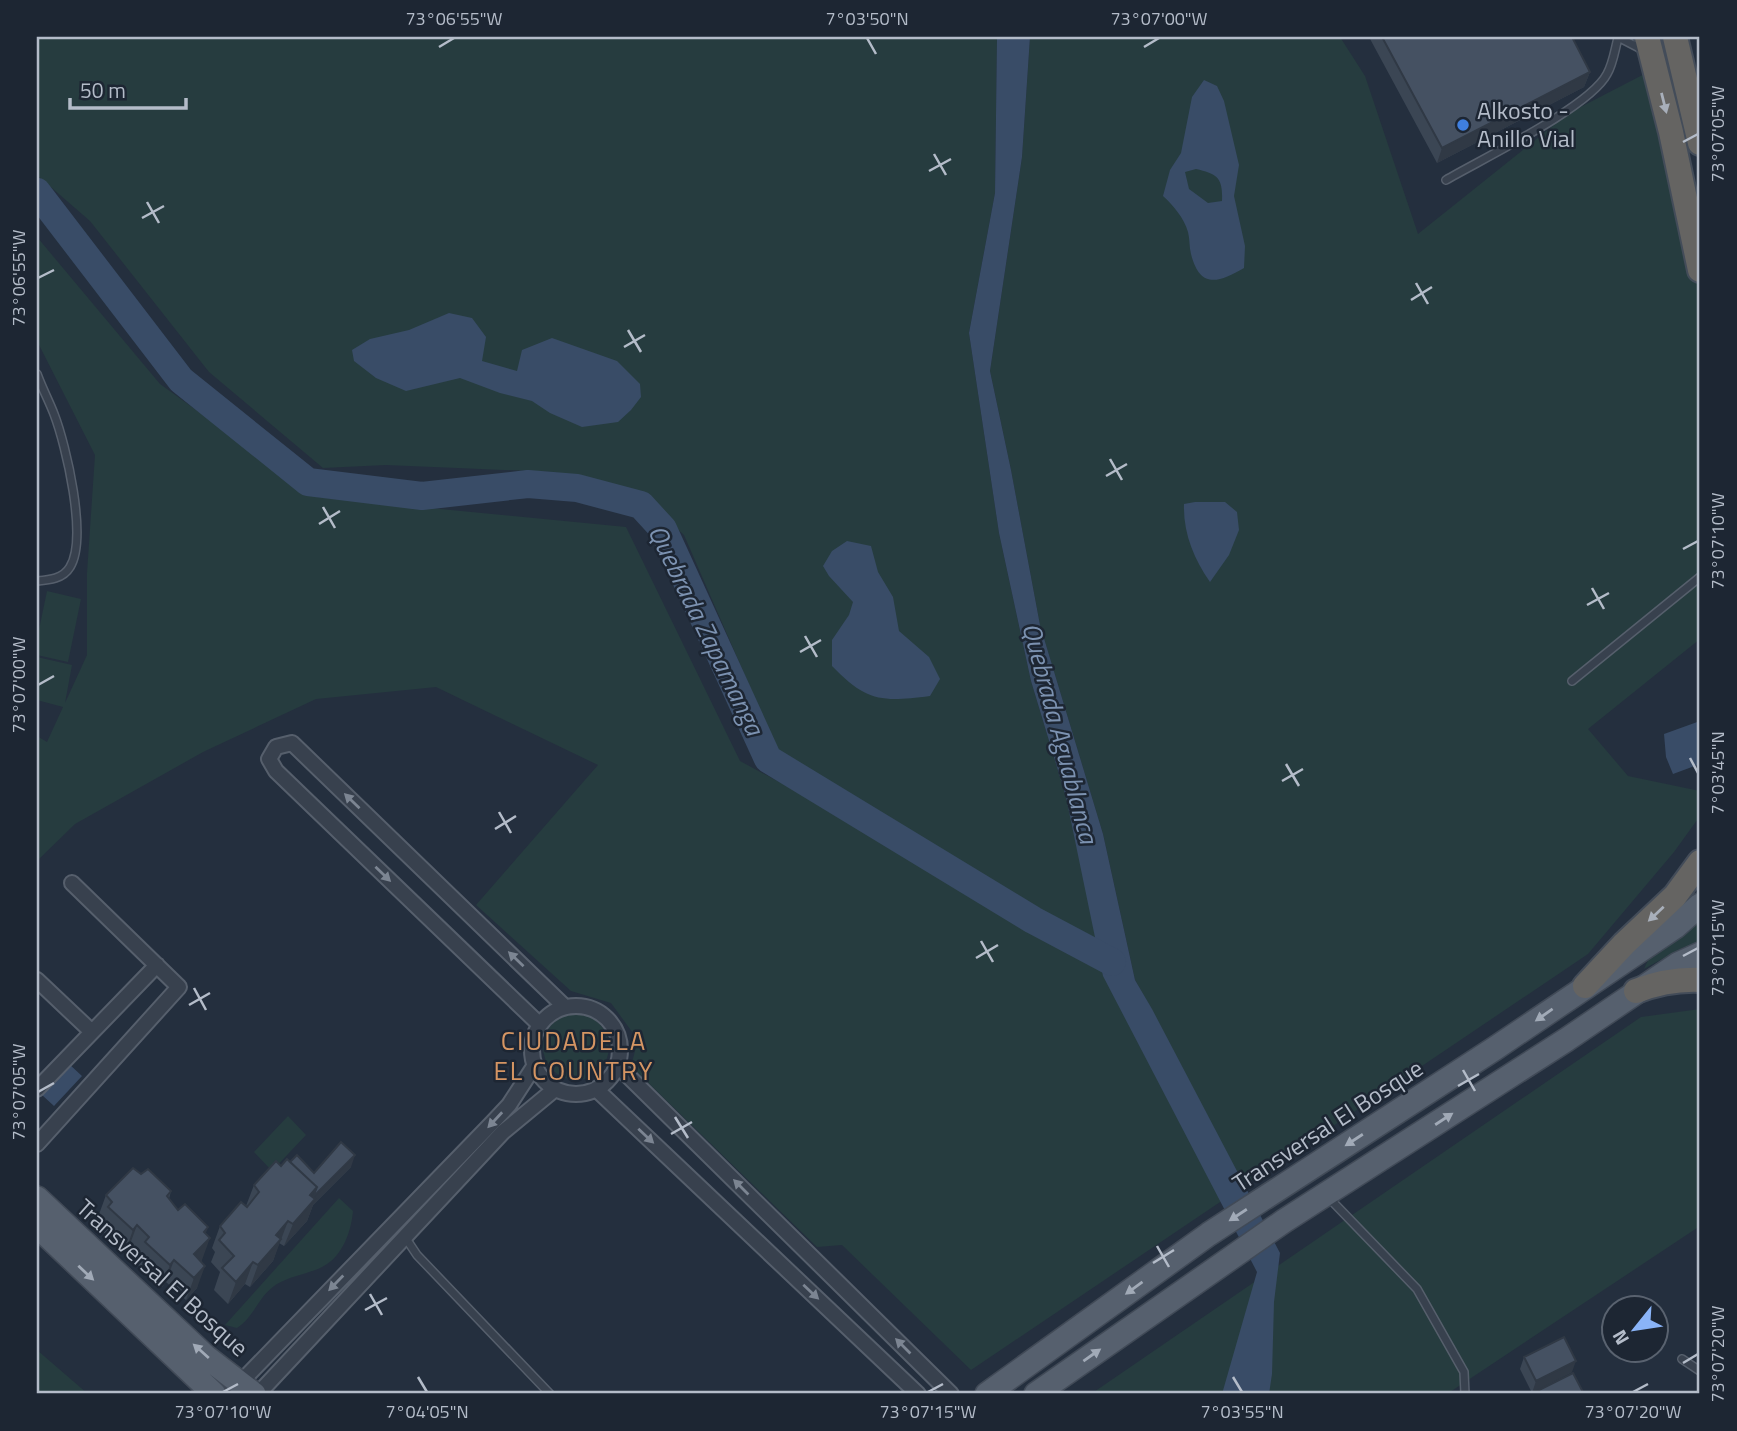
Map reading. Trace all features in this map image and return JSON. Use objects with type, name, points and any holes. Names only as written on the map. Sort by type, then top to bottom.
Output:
[{"type":"highway","points":[[1675,37],[1700,143]]},
{"type":"highway","points":[[1650,46],[1700,270]]},
{"type":"highway","points":[[1585,986],[1675,895],[1700,862]]},
{"type":"highway","points":[[1636,991],[1674,981],[1700,980]]},
{"type":"main road","name":"Transversal El Bosque","points":[[986,1394],[1209,1234],[1494,1049],[1675,927],[1700,905]]},
{"type":"main road","points":[[1037,1394],[1283,1221],[1566,1040],[1678,964],[1700,954]]},
{"type":"main road","name":"Transversal El Bosque","points":[[37,1198],[205,1356],[250,1391]]},
{"type":"main road","name":"Transversal El Bosque","points":[[37,1226],[214,1394]]},
{"type":"street","points":[[539,1024],[276,771],[269,759],[276,747],[292,743],[565,1006]]},
{"type":"street","points":[[37,1144],[179,987],[72,883]]},
{"type":"street","points":[[37,1089],[157,965]]},
{"type":"street","points":[[37,980],[92,1032]]},
{"type":"street","points":[[565,1006],[586,1007],[605,1016],[612,1024],[620,1044],[617,1065],[612,1075],[596,1089],[576,1094],[555,1089],[547,1083],[535,1065],[532,1044],[539,1024],[555,1010],[565,1006]]},
{"type":"street","points":[[250,1391],[410,1206],[509,1105],[535,1065]]},
{"type":"street","points":[[617,1065],[951,1394]]},
{"type":"street","points":[[250,1391],[405,1237],[503,1132],[555,1089]]},
{"type":"street","points":[[596,1089],[918,1394]]},
{"type":"lane","points":[[1446,180],[1593,94],[1607,74],[1618,37],[1650,46]]},
{"type":"lane","points":[[37,374],[63,444],[75,500],[77,534],[75,555],[70,568],[52,580],[37,581]]},
{"type":"lane","points":[[1572,681],[1700,577]]},
{"type":"lane","points":[[1327,1195],[1417,1289],[1464,1372],[1465,1394]]},
{"type":"lane","points":[[410,1206],[422,1218]]},
{"type":"lane","points":[[405,1237],[417,1255],[550,1394]]},
{"type":"lane","points":[[1682,1359],[1700,1371]]},
{"type":"green space","points":[[37,37],[997,37],[995,193],[969,333],[999,533],[1031,681],[1066,797],[1099,949],[1051,929],[1098,955],[1148,1003],[1135,980],[1103,834],[1040,625],[990,371],[1022,157],[1030,37],[1340,37],[1365,76],[1418,234],[1569,113],[1658,67],[1700,259],[1700,639],[1588,729],[1628,776],[1700,791],[1700,816],[1674,852],[1588,954],[971,1370],[842,1245],[817,1247],[631,1066],[638,1040],[611,1003],[571,991],[476,905],[598,765],[436,687],[316,699],[203,752],[75,824],[37,861],[37,736],[47,742],[63,707],[37,700],[37,657],[72,665],[65,703],[87,655],[87,573],[95,455],[37,341],[37,237],[160,384],[317,497],[626,527],[740,761],[1027,915],[779,754],[684,535],[638,492],[554,472],[386,465],[323,468],[209,372],[90,221],[37,175]]},
{"type":"green space","points":[[47,591],[81,599],[68,662],[37,655],[37,639]]},
{"type":"green space","points":[[1700,919],[1700,942],[1682,948],[1644,969],[1650,956]]},
{"type":"green space","points":[[1700,1009],[1700,1226],[1447,1394],[1091,1394],[1641,1017]]},
{"type":"green space","points":[[576,1014],[589,1017],[599,1024],[606,1034],[609,1047],[606,1060],[599,1070],[589,1077],[576,1080],[563,1077],[553,1070],[546,1060],[543,1047],[546,1034],[553,1024],[563,1017]]},
{"type":"green space","points":[[288,1116],[306,1135],[272,1171],[254,1152]]},
{"type":"green space","points":[[339,1198],[353,1211],[347,1237],[339,1253],[318,1269],[277,1284],[265,1294],[248,1318],[237,1328],[225,1325]]},
{"type":"green space","points":[[37,1350],[88,1394],[37,1394]]},
{"type":"water","name":"Quebrada Aguablanca","points":[[997,37],[1030,37],[1022,157],[990,371],[1040,625],[1103,834],[1135,980],[1280,1253],[1274,1302],[1269,1394],[1222,1394],[1257,1272],[1103,976],[1066,797],[1031,681],[999,533],[969,333],[995,193]]},
{"type":"water","points":[[1204,80],[1217,86],[1224,101],[1239,165],[1234,196],[1245,246],[1244,268],[1226,277],[1211,280],[1199,273],[1191,254],[1189,235],[1184,222],[1163,196],[1170,170],[1181,153],[1192,97]],"holes":[[[1196,169],[1214,175],[1220,182],[1222,201],[1208,203],[1189,189],[1185,172]]]},
{"type":"water","points":[[449,313],[472,318],[486,337],[482,361],[517,371],[522,350],[552,338],[617,361],[640,384],[641,397],[618,422],[582,427],[550,413],[532,401],[500,393],[460,378],[406,391],[376,378],[354,361],[352,350],[370,339],[409,330]]},
{"type":"water","points":[[1225,502],[1237,512],[1239,530],[1229,555],[1210,582],[1194,555],[1185,525],[1184,504]]},
{"type":"water","points":[[847,541],[871,546],[878,572],[893,597],[899,631],[929,657],[940,679],[930,696],[899,699],[876,697],[855,687],[832,666],[832,640],[849,615],[853,602],[823,566],[832,551]]},
{"type":"water","points":[[1700,721],[1700,764],[1673,774],[1666,757],[1664,734]]},
{"type":"water","points":[[69,1064],[82,1076],[54,1106],[42,1095]]},
{"type":"building","name":"Alkosto - Anillo Vial","points":[[1382,37],[1572,37],[1590,72],[1442,148]]},
{"type":"building","points":[[341,1142],[355,1155],[313,1197],[317,1187],[290,1162],[297,1155],[314,1173]]},
{"type":"building","points":[[287,1159],[317,1187],[310,1195],[315,1199],[293,1224],[288,1221],[276,1235],[281,1239],[258,1265],[253,1262],[236,1282],[222,1268],[234,1256],[219,1240],[225,1233],[220,1226],[241,1202],[247,1207],[259,1192],[254,1185],[276,1161],[281,1166]]},
{"type":"building","points":[[133,1168],[141,1174],[148,1169],[171,1191],[167,1196],[178,1210],[185,1204],[208,1227],[204,1232],[210,1238],[194,1254],[205,1266],[194,1278],[174,1260],[170,1265],[145,1242],[149,1237],[137,1225],[133,1230],[108,1207],[112,1202],[106,1195]]},
{"type":"building","points":[[1564,1337],[1576,1361],[1536,1381],[1524,1357]]},
{"type":"building","points":[[1573,1373],[1584,1394],[1531,1394]]},
{"type":"waterway","name":"Quebrada Zapamanga","points":[[37,192],[181,380],[308,482],[422,496],[528,484],[577,488],[641,505],[663,529],[768,759],[1033,920],[1112,962]]},
{"type":"place","name":"Alkosto - Anillo Vial","points":[[1463,125]]},
{"type":"district","name":"CIUDADELA EL COUNTRY","points":[[574,1056]]}]
